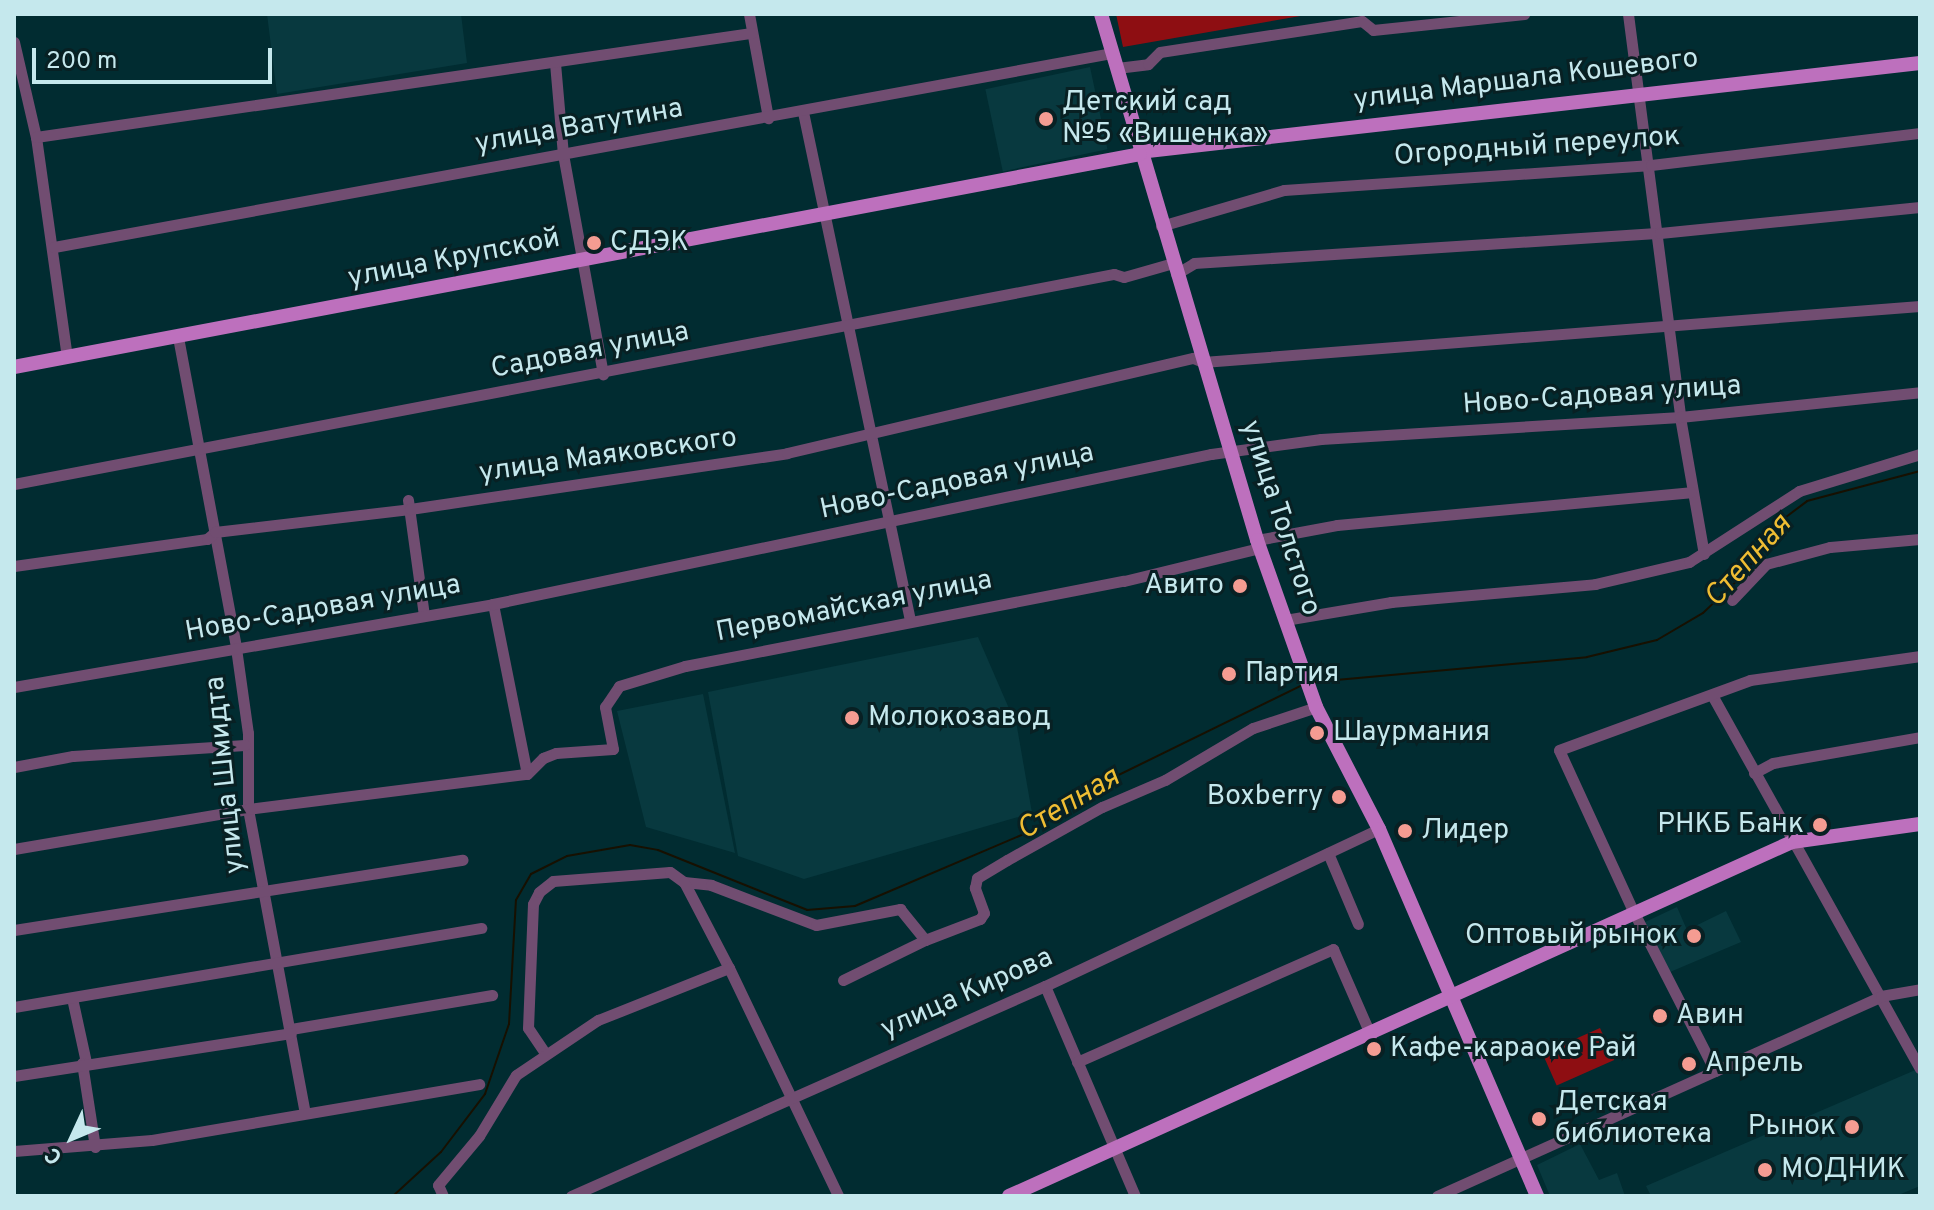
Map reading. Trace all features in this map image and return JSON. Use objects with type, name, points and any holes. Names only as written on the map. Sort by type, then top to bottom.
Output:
[{"type":"main road","name":"улица Толстого","points":[[1101,14],[1139,153],[1258,544],[1315,704],[1379,829],[1537,1196]]},
{"type":"main road","name":"улица Маршала Кошевого","points":[[1139,153],[1920,63]]},
{"type":"main road","name":"улица Крупской","points":[[14,367],[1139,153]]},
{"type":"main road","points":[[1009,1196],[1451,1000],[1792,842],[1920,824]]},
{"type":"street","points":[[749,14],[768,118]]},
{"type":"street","name":"улица Ватутина","points":[[54,247],[803,112],[1114,60],[1148,64],[1160,52],[1362,21],[1373,30],[1524,14]]},
{"type":"street","points":[[1628,14],[1660,233],[1690,492],[1704,554]]},
{"type":"street","points":[[36,137],[751,33]]},
{"type":"street","points":[[14,42],[36,137],[54,247],[67,357]]},
{"type":"street","points":[[555,63],[563,154],[603,374]]},
{"type":"street","points":[[803,112],[852,325],[869,434],[891,522],[910,620]]},
{"type":"street","name":"Огородный переулок","points":[[1161,226],[1284,190],[1651,165],[1920,133]]},
{"type":"street","name":"Садовая улица","points":[[14,484],[603,374],[1114,274],[1124,277],[1194,263],[1660,233],[1920,207]]},
{"type":"street","name":"улица Маяковского","points":[[14,566],[207,539],[215,532],[787,453],[1193,358],[1203,362],[1920,306]]},
{"type":"street","name":"улица Шмидта","points":[[178,337],[236,648],[248,733],[245,745],[248,809],[305,1113]]},
{"type":"street","name":"Ново-Садовая улица","points":[[14,687],[493,604],[891,522],[1115,472],[1321,439],[1680,417],[1920,392]]},
{"type":"street","points":[[1285,620],[1391,602],[1595,584],[1704,554],[1799,491],[1920,454]]},
{"type":"street","name":"Первомайская улица","points":[[527,774],[543,758],[556,753],[613,749],[605,707],[619,686],[685,666],[1124,581],[1337,525],[1690,492]]},
{"type":"street","points":[[409,505],[424,615]]},
{"type":"street","points":[[1732,600],[1766,564],[1830,547],[1920,539]]},
{"type":"street","points":[[14,849],[248,809],[527,774],[493,604]]},
{"type":"street","points":[[1715,1071],[1634,913],[1559,750],[1750,680],[1920,656]]},
{"type":"street","points":[[1712,695],[1920,1068]]},
{"type":"street","points":[[843,980],[925,940],[980,919],[984,913],[977,878],[1007,860],[1102,807],[1165,780],[1253,728],[1315,704]]},
{"type":"street","points":[[1754,773],[1773,763],[1920,737]]},
{"type":"street","points":[[14,767],[73,756],[245,745]]},
{"type":"street","name":"улица Кирова","points":[[571,1196],[1045,986],[1379,829]]},
{"type":"street","points":[[1328,853],[1358,924]]},
{"type":"street","points":[[14,930],[463,860]]},
{"type":"street","points":[[545,1053],[528,1028],[533,904],[539,892],[553,881],[638,872],[670,872],[684,882],[729,968],[838,1196]]},
{"type":"street","points":[[684,882],[711,885],[816,925],[900,909],[925,940]]},
{"type":"street","points":[[14,1007],[481,928]]},
{"type":"street","points":[[1077,1062],[1333,949],[1371,1036]]},
{"type":"street","points":[[440,1190],[479,1136],[516,1075],[598,1020],[729,968]]},
{"type":"street","points":[[1045,986],[1135,1196]]},
{"type":"street","points":[[1437,1196],[1881,996],[1920,989]]},
{"type":"street","points":[[14,1076],[492,995]]},
{"type":"street","points":[[72,998],[95,1147]]},
{"type":"street","points":[[14,1151],[95,1147],[479,1084]]},
{"type":"shaded area","points":[[267,14],[461,14],[467,63],[277,94]]},
{"type":"shaded area","points":[[1116,14],[1312,14],[1123,47]]},
{"type":"shaded area","name":"Детский сад №5 «Вишенка»","points":[[1090,67],[1107,149],[1003,171],[985,89]]},
{"type":"shaded area","name":"Молокозавод","points":[[978,637],[1017,727],[1032,813],[804,879],[738,856],[708,692]]},
{"type":"shaded area","points":[[703,694],[735,853],[646,827],[617,711]]},
{"type":"shaded area","name":"Оптовый рынок","points":[[1677,907],[1687,930],[1726,911],[1741,942],[1670,972],[1643,923]]},
{"type":"shaded area","points":[[1600,1028],[1614,1060],[1557,1086],[1542,1054]]},
{"type":"shaded area","name":"Рынок","points":[[1920,1068],[1920,1186],[1896,1196],[1651,1196],[1646,1186]]},
{"type":"shaded area","points":[[1580,1144],[1599,1180],[1617,1173],[1625,1196],[1550,1196],[1537,1165]]},
{"type":"waterway","name":"Степная","points":[[1314,682],[1587,657],[1657,640],[1703,613],[1743,575],[1786,517],[1807,501],[1920,471]]},
{"type":"waterway","name":"Степная","points":[[393,1196],[441,1152],[485,1094],[509,1024],[516,900],[531,874],[567,856],[630,845],[658,850],[807,910],[855,906],[1038,828],[1090,789],[1300,686]]},
{"type":"place","name":"Детский сад №5 «Вишенка»","points":[[1046,119]]},
{"type":"place","name":"СДЭК","points":[[594,243]]},
{"type":"place","name":"Авито","points":[[1240,586]]},
{"type":"place","name":"Партия","points":[[1229,674]]},
{"type":"place","name":"Молокозавод","points":[[852,718]]},
{"type":"place","name":"Шаурмания","points":[[1317,733]]},
{"type":"place","name":"Boxberry","points":[[1339,797]]},
{"type":"place","name":"РНКБ Банк","points":[[1820,825]]},
{"type":"place","name":"Лидер","points":[[1405,831]]},
{"type":"place","name":"Оптовый рынок","points":[[1694,936]]},
{"type":"place","name":"Авин","points":[[1660,1016]]},
{"type":"place","name":"Кафе-караоке Рай","points":[[1374,1049]]},
{"type":"place","name":"Апрель","points":[[1689,1064]]},
{"type":"place","name":"Детская библиотека","points":[[1539,1119]]},
{"type":"place","name":"Рынок","points":[[1852,1127]]},
{"type":"place","name":"МОДНИК","points":[[1765,1170]]}]
